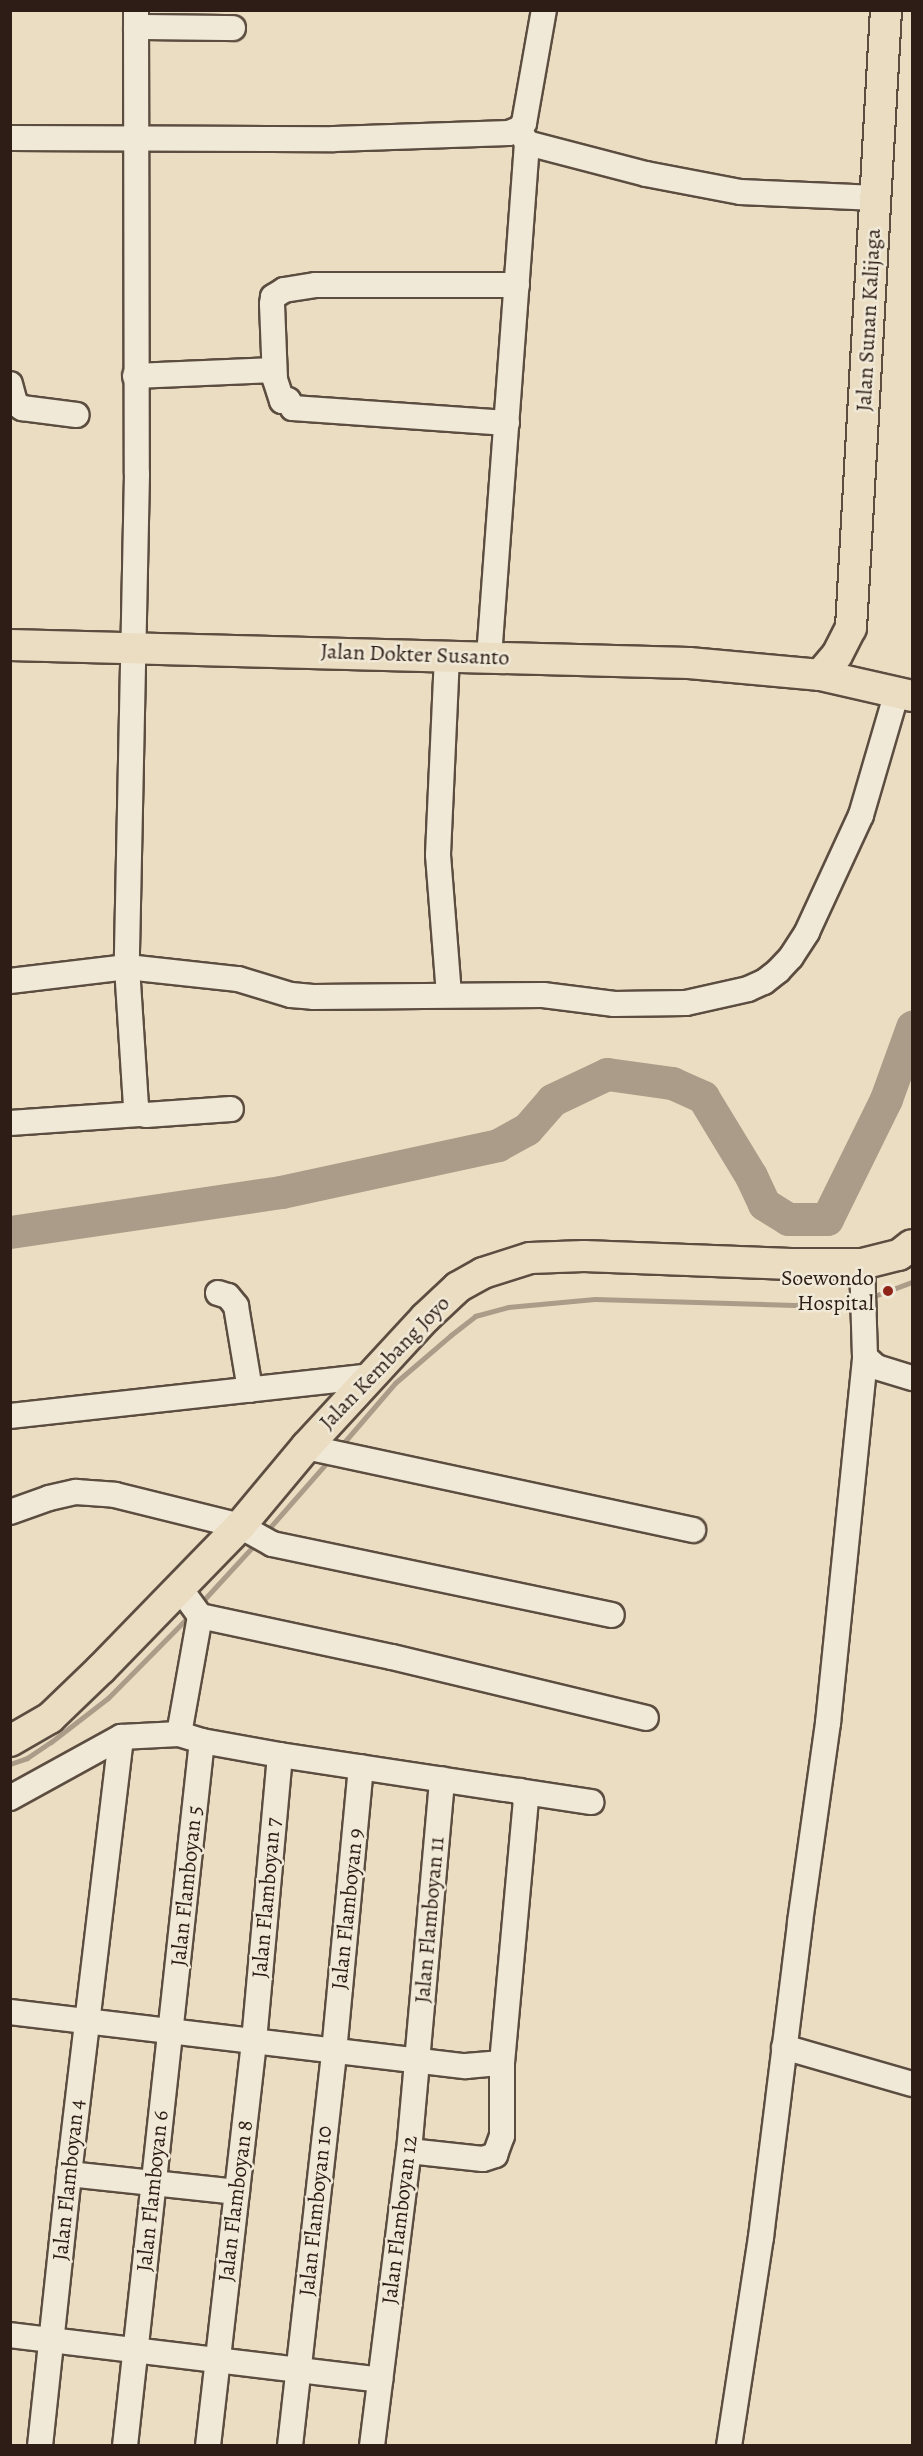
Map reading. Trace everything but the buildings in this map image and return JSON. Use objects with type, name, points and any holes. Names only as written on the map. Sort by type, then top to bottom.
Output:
[{"type":"main road","name":"Jalan Sunan Kalijaga","points":[[820,675],[837,655],[850,628],[877,198],[886,10]]},
{"type":"main road","name":"Jalan Sunan Kalijaga","points":[[850,628],[866,671],[896,691]]},
{"type":"main road","name":"Jalan Dokter Susanto","points":[[10,645],[689,663],[820,675],[896,691]]},
{"type":"main road","name":"Jalan Kembang Joyo","points":[[10,1741],[50,1718],[240,1526],[306,1447],[370,1376],[458,1287],[483,1273],[530,1258],[584,1256],[791,1264],[862,1264],[899,1255],[912,1245]]},
{"type":"street","points":[[489,657],[517,285],[523,136],[544,10]]},
{"type":"street","points":[[140,1114],[136,1106],[127,967],[134,647],[136,19],[233,28]]},
{"type":"street","points":[[10,138],[405,137],[501,134],[523,136],[646,174],[740,192],[877,198]]},
{"type":"street","points":[[507,423],[293,408],[288,400],[282,401],[279,397],[274,370],[272,303],[273,297],[284,290],[315,285],[517,285]]},
{"type":"street","points":[[135,376],[274,370]]},
{"type":"street","points":[[10,384],[15,403],[22,408],[77,415]]},
{"type":"street","points":[[447,656],[438,855],[448,994]]},
{"type":"street","points":[[10,981],[127,967],[238,979],[291,995],[313,997],[411,998],[448,994],[543,995],[614,1004],[662,1005],[686,1003],[729,994],[764,982],[791,957],[807,932],[861,815],[896,691]]},
{"type":"street","points":[[10,1123],[231,1109]]},
{"type":"street","points":[[729,2445],[761,2237],[828,1723],[866,1357],[862,1264]]},
{"type":"street","points":[[218,1293],[228,1296],[236,1306],[250,1390]]},
{"type":"street","points":[[866,1357],[876,1367],[912,1378]]},
{"type":"street","points":[[10,1416],[370,1376]]},
{"type":"street","points":[[306,1447],[693,1530]]},
{"type":"street","points":[[10,1512],[76,1492],[115,1495],[240,1526],[272,1544],[612,1616]]},
{"type":"street","points":[[179,1587],[200,1616],[392,1658],[646,1718]]},
{"type":"street","points":[[179,1734],[200,1616]]},
{"type":"street","points":[[10,1798],[121,1737],[179,1734],[202,1741],[280,1755],[591,1802]]},
{"type":"street","name":"Jalan Flamboyan 4","points":[[40,2445],[69,2174],[121,1737]]},
{"type":"street","name":"Jalan Flamboyan 5","points":[[172,2031],[202,1741]]},
{"type":"street","name":"Jalan Flamboyan 7","points":[[254,2041],[280,1755]]},
{"type":"street","name":"Jalan Flamboyan 9","points":[[334,2052],[362,1767]]},
{"type":"street","name":"Jalan Flamboyan 11","points":[[418,2061],[442,1779]]},
{"type":"street","points":[[409,2151],[483,2159],[495,2155],[502,2136],[502,2063],[526,1800],[520,1791]]},
{"type":"street","points":[[10,2012],[466,2066],[502,2063]]},
{"type":"street","name":"Jalan Flamboyan 6","points":[[125,2445],[172,2031]]},
{"type":"street","name":"Jalan Flamboyan 8","points":[[208,2445],[254,2041]]},
{"type":"street","points":[[784,2047],[912,2084]]},
{"type":"street","name":"Jalan Flamboyan 10","points":[[290,2445],[334,2052]]},
{"type":"street","name":"Jalan Flamboyan 12","points":[[372,2445],[418,2061]]},
{"type":"street","points":[[69,2174],[237,2192]]},
{"type":"street","points":[[10,2335],[380,2380]]},
{"type":"waterway","points":[[10,1232],[281,1192],[498,1145],[527,1129],[552,1100],[607,1074],[672,1083],[703,1097],[751,1176],[764,1204],[788,1219],[827,1219],[886,1099],[912,1027]]},
{"type":"waterway","points":[[869,1298],[912,1282]]},
{"type":"waterway","points":[[340,1447],[395,1383],[475,1316],[508,1307],[595,1299],[795,1305],[857,1300]]},
{"type":"waterway","points":[[265,1533],[330,1459]]},
{"type":"waterway","points":[[200,1604],[257,1542]]},
{"type":"waterway","points":[[10,1764],[27,1758],[51,1742],[108,1698],[192,1613]]},
{"type":"place","name":"Soewondo Hospital","points":[[888,1291]]}]
